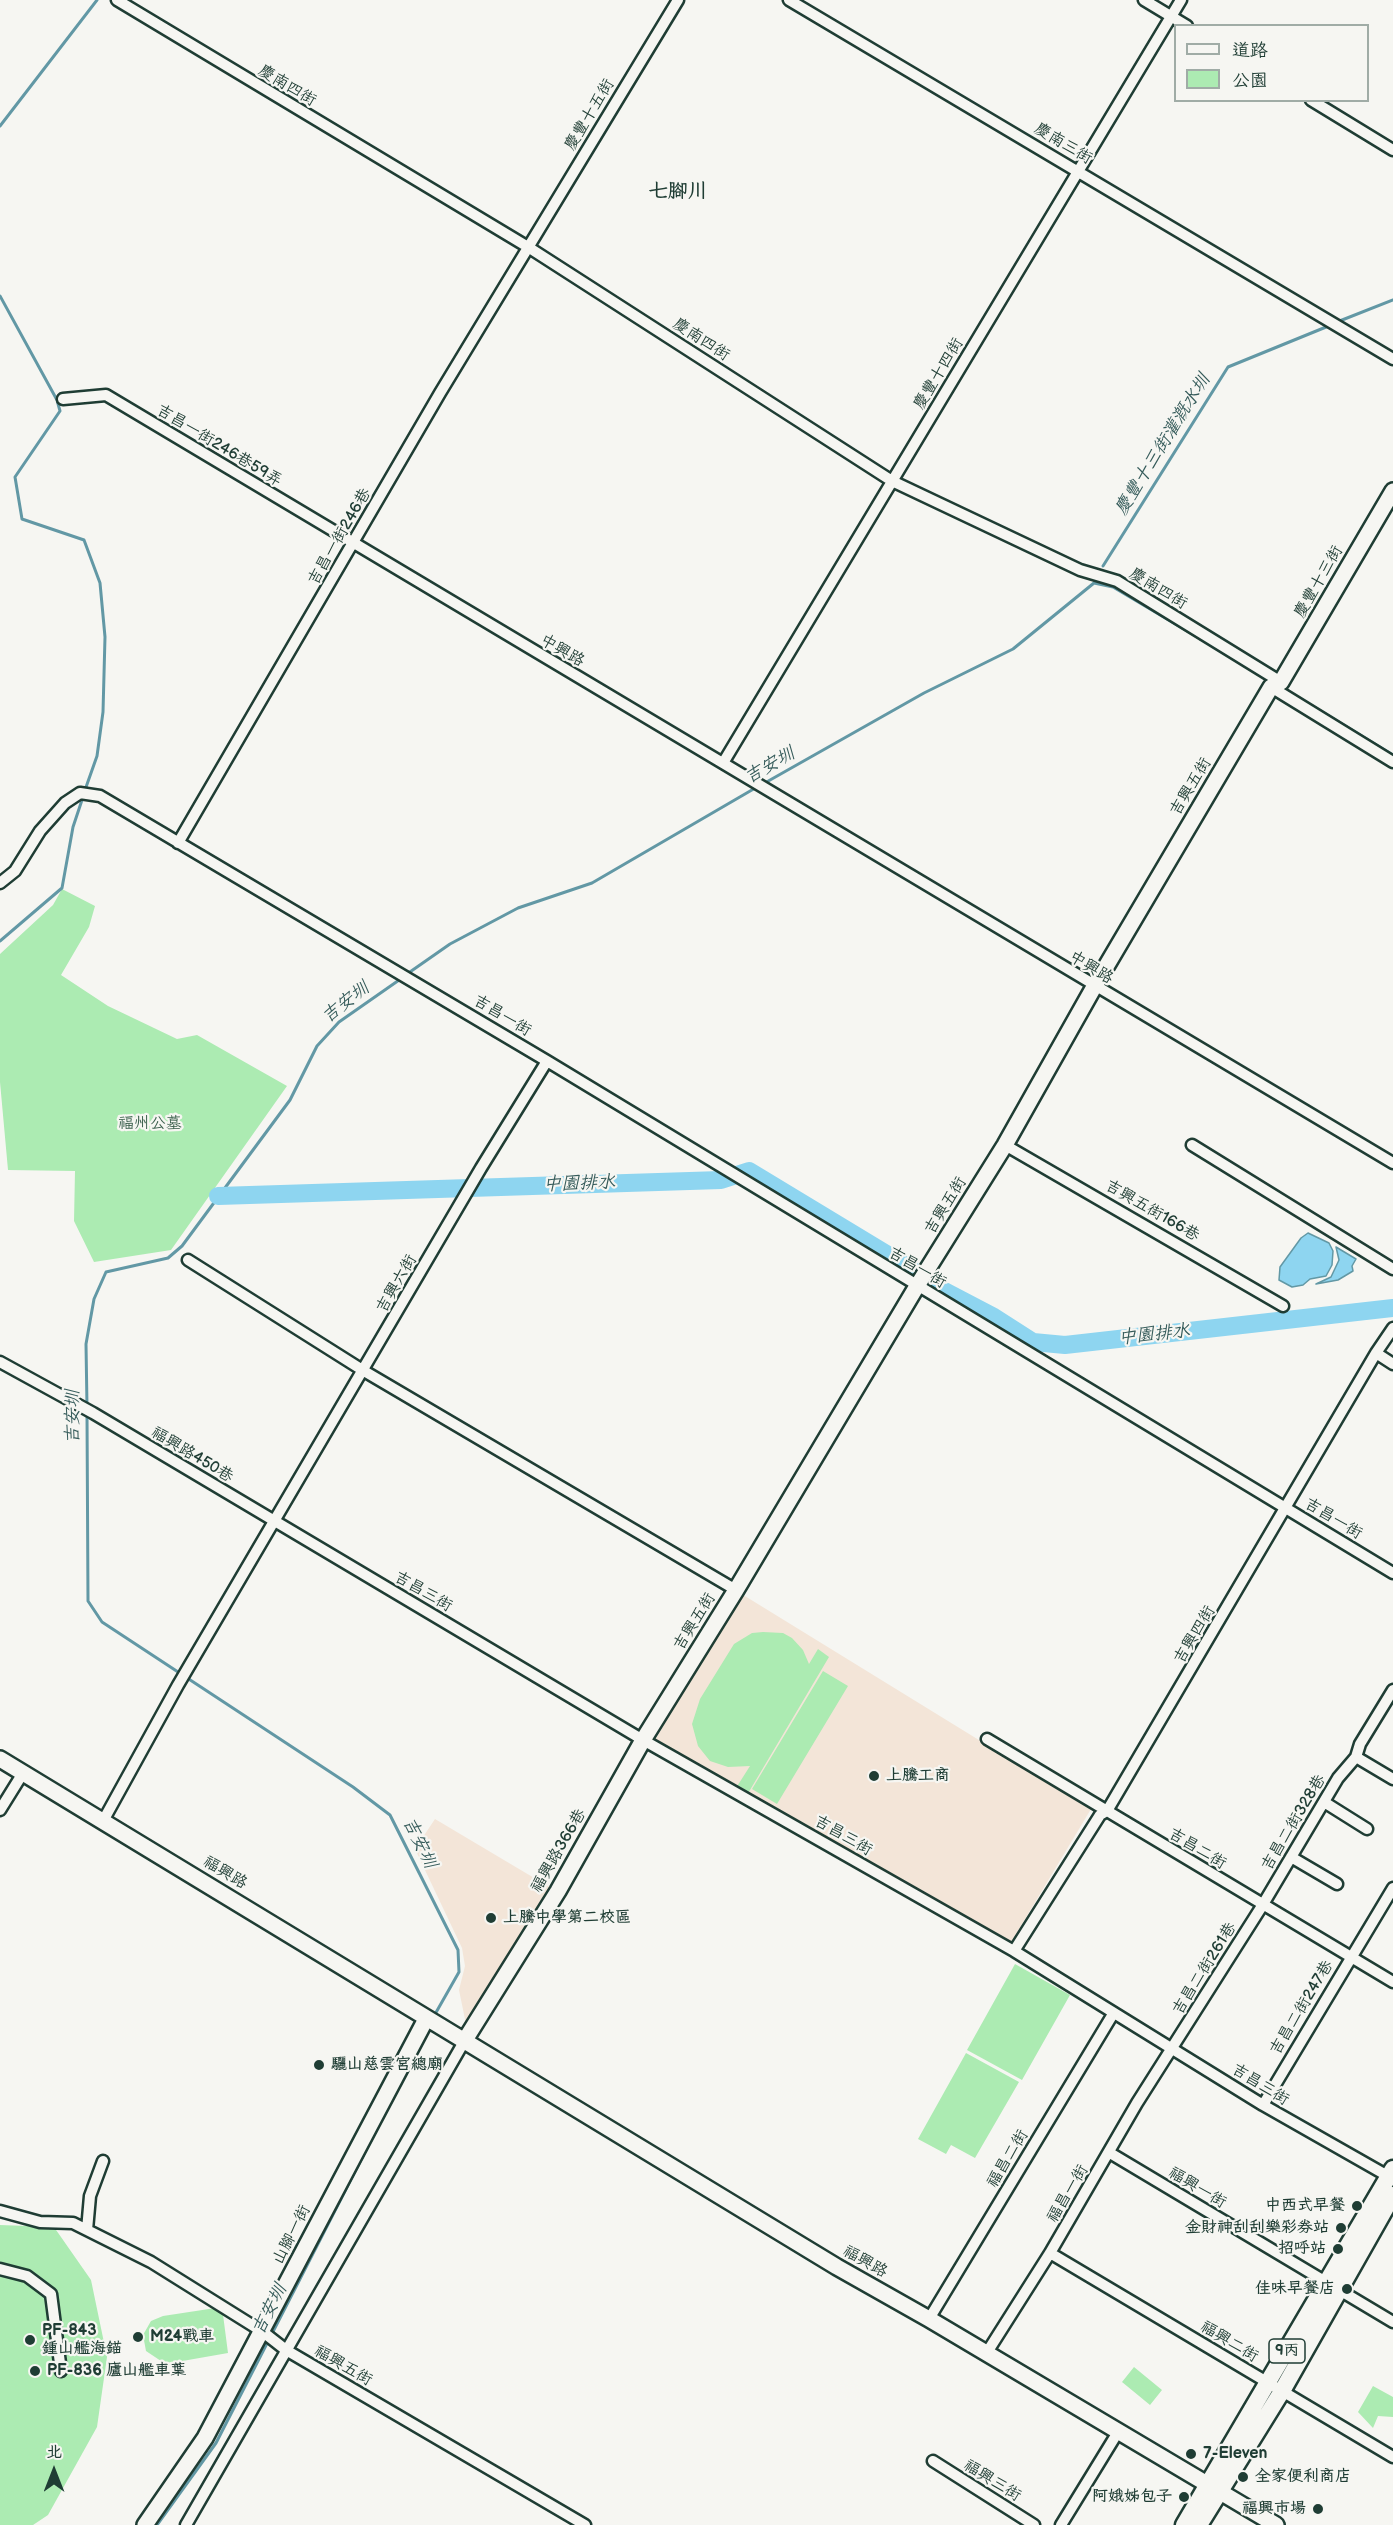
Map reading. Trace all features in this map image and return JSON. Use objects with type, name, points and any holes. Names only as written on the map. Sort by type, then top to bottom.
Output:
[{"type":"main road","name":"9丙","points":[[1184,2525],[1214,2488],[1275,2387],[1392,2175]]},
{"type":"main road","name":"9丙","points":[[1332,2286],[1393,2195]]},
{"type":"main road","name":"9丙","points":[[1199,2525],[1214,2488]]},
{"type":"street","name":"慶南四街","points":[[117,0],[528,247],[892,481],[1080,570],[1117,581],[1393,762]]},
{"type":"street","name":"慶豐十五街","points":[[528,247],[678,0]]},
{"type":"street","name":"慶南三街","points":[[789,0],[1343,327],[1354,337],[1393,359]]},
{"type":"street","points":[[1143,0],[1184,24]]},
{"type":"street","name":"慶豐十四街","points":[[723,763],[1181,0]]},
{"type":"street","points":[[1314,102],[1393,150]]},
{"type":"street","name":"吉昌一街246巷","points":[[178,843],[528,247]]},
{"type":"street","name":"吉昌一街246巷59弄","points":[[63,399],[106,396],[353,545]]},
{"type":"street","name":"慶豐十三街","points":[[1276,685],[1393,491]]},
{"type":"street","name":"中興路","points":[[353,545],[1393,1163]]},
{"type":"street","name":"吉興五街","points":[[643,1740],[736,1590],[917,1286],[1005,1145],[1094,987],[1276,685]]},
{"type":"street","points":[[0,883],[15,871],[40,831],[65,803],[80,793],[100,796],[178,843]]},
{"type":"street","name":"吉昌一街","points":[[178,843],[547,1061],[1393,1573]]},
{"type":"street","name":"吉興六街","points":[[103,1821],[178,1685],[481,1168],[547,1061]]},
{"type":"street","name":"吉興五街166巷","points":[[1005,1145],[1283,1306]]},
{"type":"street","points":[[1192,1145],[1393,1269]]},
{"type":"street","points":[[188,1260],[364,1371],[736,1590]]},
{"type":"street","name":"吉興四街","points":[[1014,1951],[1100,1815],[1107,1811],[1287,1509],[1376,1353],[1393,1328]]},
{"type":"street","points":[[1376,1353],[1393,1364]]},
{"type":"street","name":"福興路450巷","points":[[0,1362],[93,1413],[275,1523]]},
{"type":"street","name":"吉昌三街","points":[[275,1523],[643,1740],[1014,1951],[1113,2014],[1173,2047],[1263,2105],[1392,2175]]},
{"type":"street","name":"吉昌二街328巷","points":[[1262,1906],[1338,1778],[1356,1757],[1360,1744],[1393,1690]]},
{"type":"street","name":"吉昌二街","points":[[987,1739],[1262,1906],[1393,1982]]},
{"type":"street","name":"福興路366巷","points":[[465,2040],[558,1891],[643,1740]]},
{"type":"street","points":[[1356,1757],[1393,1779]]},
{"type":"street","name":"福興路","points":[[0,1759],[837,2267],[1276,2525]]},
{"type":"street","points":[[0,1810],[23,1773]]},
{"type":"street","points":[[1324,1802],[1366,1829]]},
{"type":"street","points":[[1291,1857],[1337,1884]]},
{"type":"street","name":"吉昌二街247巷","points":[[1263,2105],[1393,1888]]},
{"type":"street","name":"吉昌二街261巷","points":[[1173,2047],[1262,1906]]},
{"type":"street","name":"福昌二街","points":[[929,2319],[1113,2014]]},
{"type":"street","name":"山腳一街","points":[[145,2525],[205,2438],[431,2022]]},
{"type":"street","points":[[186,2525],[465,2040]]},
{"type":"street","name":"福昌一街","points":[[986,2354],[1050,2253],[1173,2047]]},
{"type":"street","name":"福興一街","points":[[1110,2153],[1393,2322]]},
{"type":"street","points":[[87,2230],[90,2196],[103,2162]]},
{"type":"street","name":"福興五街","points":[[0,2211],[40,2222],[73,2223],[151,2262],[263,2332],[286,2350],[585,2525]]},
{"type":"street","name":"福興二街","points":[[1050,2253],[1393,2457]]},
{"type":"street","points":[[0,2269],[27,2276],[51,2294],[62,2371]]},
{"type":"street","points":[[1061,2525],[1118,2432]]},
{"type":"street","name":"福興三街","points":[[933,2462],[1034,2525]]},
{"type":"shaded area","name":"上騰工商","points":[[740,1593],[1091,1809],[1007,1949],[654,1742]]},
{"type":"shaded area","name":"上騰中學第二校區","points":[[435,1819],[551,1888],[468,2034],[459,1990],[465,1966],[462,1948],[415,1849]]},
{"type":"green space","name":"福州公墓","points":[[62,889],[95,906],[89,927],[61,975],[108,1006],[177,1039],[197,1035],[287,1086],[171,1250],[94,1262],[74,1221],[75,1171],[8,1170],[0,1082],[0,954],[53,905]]},
{"type":"green space","points":[[752,1633],[783,1633],[792,1638],[803,1650],[809,1664],[818,1649],[829,1657],[747,1795],[736,1788],[750,1766],[728,1767],[710,1761],[698,1746],[692,1724],[700,1699],[734,1644]]},
{"type":"green space","points":[[823,1671],[848,1686],[777,1804],[752,1789]]},
{"type":"green space","points":[[1015,1964],[1070,1995],[1022,2080],[967,2050]]},
{"type":"green space","points":[[966,2053],[1019,2082],[975,2158],[951,2145],[946,2154],[918,2139]]},
{"type":"green space","points":[[0,2225],[54,2227],[91,2280],[107,2357],[97,2427],[48,2515],[33,2525],[0,2525]]},
{"type":"green space","points":[[222,2307],[228,2353],[171,2363],[161,2361],[146,2351],[143,2335],[151,2321],[163,2316]]},
{"type":"green space","points":[[1134,2367],[1162,2390],[1150,2405],[1122,2382]]},
{"type":"green space","points":[[1373,2386],[1393,2397],[1393,2417],[1378,2416],[1373,2428],[1358,2412]]},
{"type":"water","points":[[1308,1233],[1329,1243],[1333,1251],[1332,1265],[1326,1276],[1310,1279],[1303,1285],[1292,1287],[1279,1280],[1280,1267],[1301,1238]]},
{"type":"water","points":[[1336,1247],[1356,1259],[1352,1266],[1353,1271],[1338,1280],[1316,1284],[1331,1277],[1339,1260]]},
{"type":"waterway","points":[[0,126],[97,0]]},
{"type":"waterway","points":[[0,296],[57,400],[60,411],[15,477],[22,519],[84,540],[100,583],[105,637],[103,712],[97,756],[85,790]]},
{"type":"waterway","name":"慶豐十三街灌溉水圳","points":[[1337,322],[1393,300]]},
{"type":"waterway","name":"慶豐十三街灌溉水圳","points":[[1103,566],[1228,367],[1331,325]]},
{"type":"waterway","name":"吉安圳","points":[[763,784],[924,693],[1013,649],[1094,583],[1113,587],[1236,660]]},
{"type":"waterway","points":[[1314,707],[1393,755]]},
{"type":"waterway","name":"吉安圳","points":[[407,974],[450,944],[518,908],[592,883],[757,787]]},
{"type":"waterway","points":[[0,941],[62,888],[73,827],[83,797]]},
{"type":"waterway","name":"吉安圳","points":[[87,1407],[86,1344],[94,1299],[106,1272],[168,1258],[182,1246],[290,1100],[317,1046],[339,1022],[402,978]]},
{"type":"waterway","name":"中園排水","points":[[218,1196],[721,1180],[749,1171],[911,1269]]},
{"type":"waterway","name":"中園排水","points":[[929,1283],[994,1317],[1033,1342],[1065,1345],[1393,1308]]},
{"type":"waterway","name":"吉安圳","points":[[87,1414],[88,1601],[102,1622],[353,1787],[390,1815],[458,1950],[459,1972],[434,2016]]},
{"type":"waterway","name":"吉安圳","points":[[157,2525],[216,2443],[388,2107]]},
{"type":"place","name":"上騰工商","points":[[874,1776]]},
{"type":"place","name":"上騰中學第二校區","points":[[491,1918]]},
{"type":"place","name":"驪山慈雲宮總廟","points":[[319,2065]]},
{"type":"place","name":"中西式早餐","points":[[1357,2206]]},
{"type":"place","name":"金財神刮刮樂彩券站","points":[[1341,2228]]},
{"type":"place","name":"招呼站","points":[[1338,2249]]},
{"type":"place","name":"佳味早餐店","points":[[1347,2289]]},
{"type":"place","name":"M24戰車","points":[[138,2337]]},
{"type":"place","name":"PF-843 鍾山艦海錨","points":[[30,2340]]},
{"type":"place","name":"PF-836 廬山艦車葉","points":[[35,2371]]},
{"type":"place","name":"7-Eleven","points":[[1191,2454]]},
{"type":"place","name":"全家便利商店","points":[[1243,2477]]},
{"type":"place","name":"阿娥姊包子","points":[[1184,2497]]},
{"type":"place","name":"福興市場","points":[[1318,2509]]},
{"type":"district","name":"七腳川","points":[[678,192]]}]
